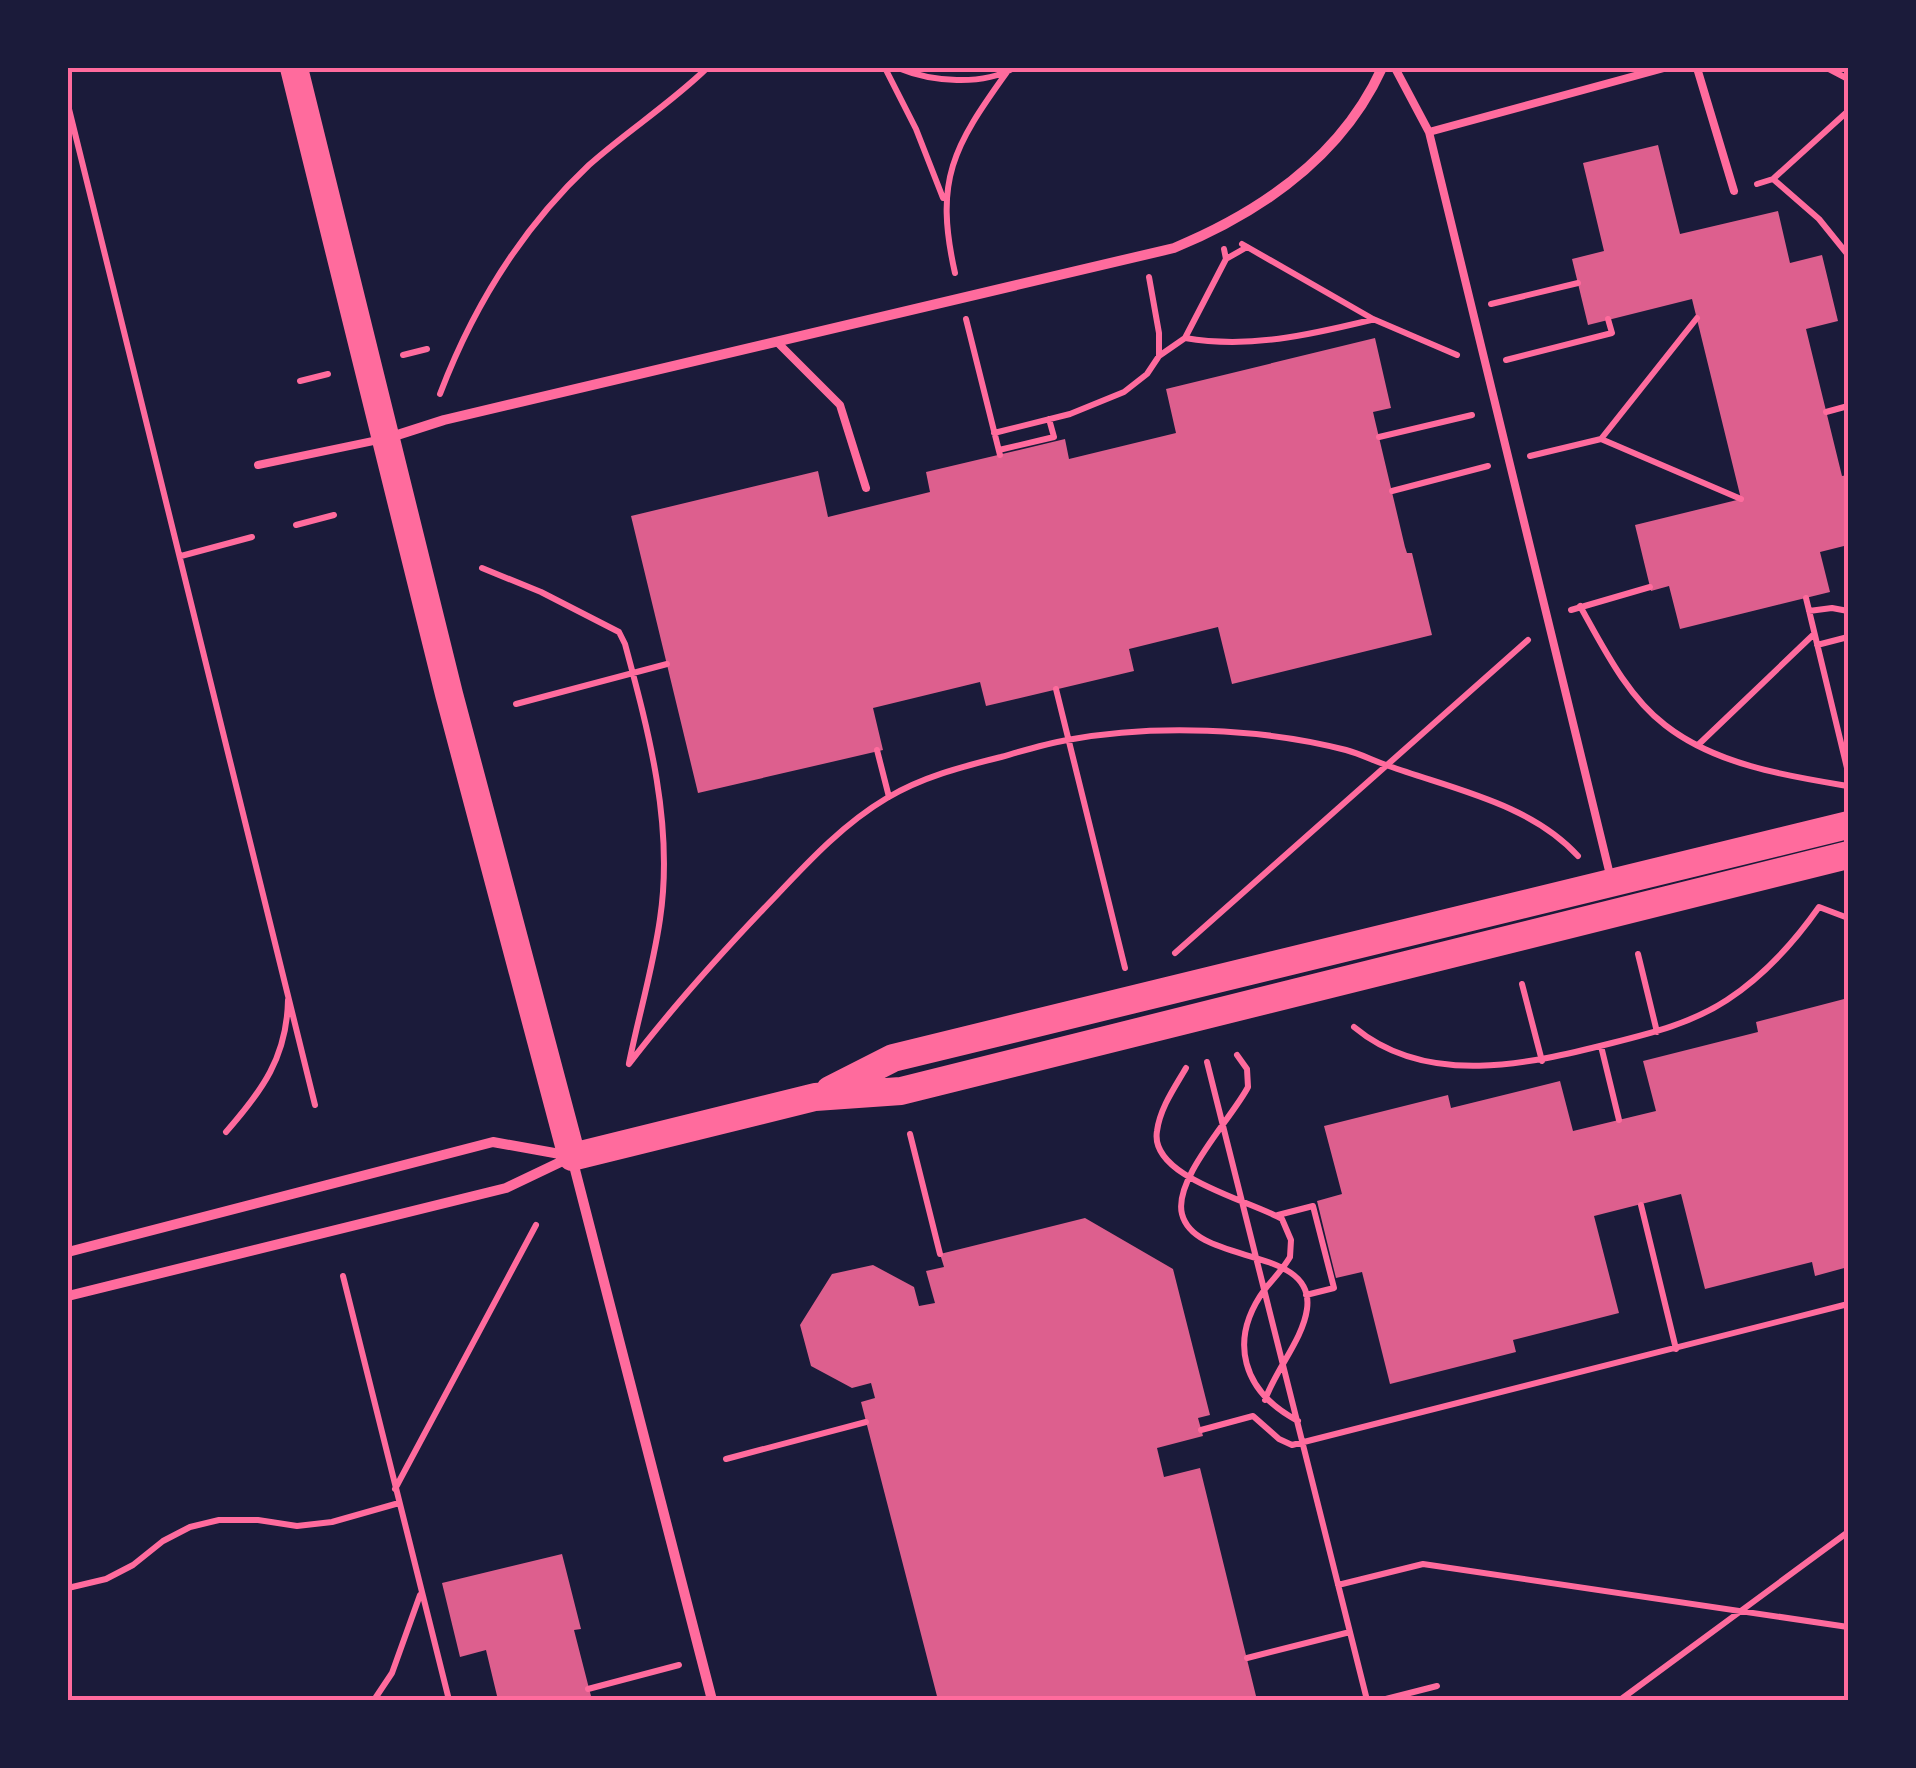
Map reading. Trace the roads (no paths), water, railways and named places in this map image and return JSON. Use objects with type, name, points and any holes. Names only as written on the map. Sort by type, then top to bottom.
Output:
[{"type":"highway","points":[[294,68],[449,694],[572,1156],[815,1097],[900,1091],[1848,855]]},
{"type":"highway","points":[[815,1097],[893,1058],[1848,825]]},
{"type":"street","points":[[387,438],[444,420],[1145,256],[1218,230],[1256,209],[1328,150],[1370,92],[1382,68]]},
{"type":"street","points":[[68,1252],[494,1142],[572,1156]]},
{"type":"street","points":[[68,1296],[506,1188],[572,1156]]},
{"type":"street","points":[[572,1156],[712,1700]]},
{"type":"lane","points":[[1395,68],[1429,132],[1612,883]]},
{"type":"lane","points":[[1429,132],[1664,68]]},
{"type":"lane","points":[[1697,68],[1734,192]]},
{"type":"lane","points":[[777,342],[840,405],[866,488]]},
{"type":"lane","points":[[258,465],[387,438]]}]
